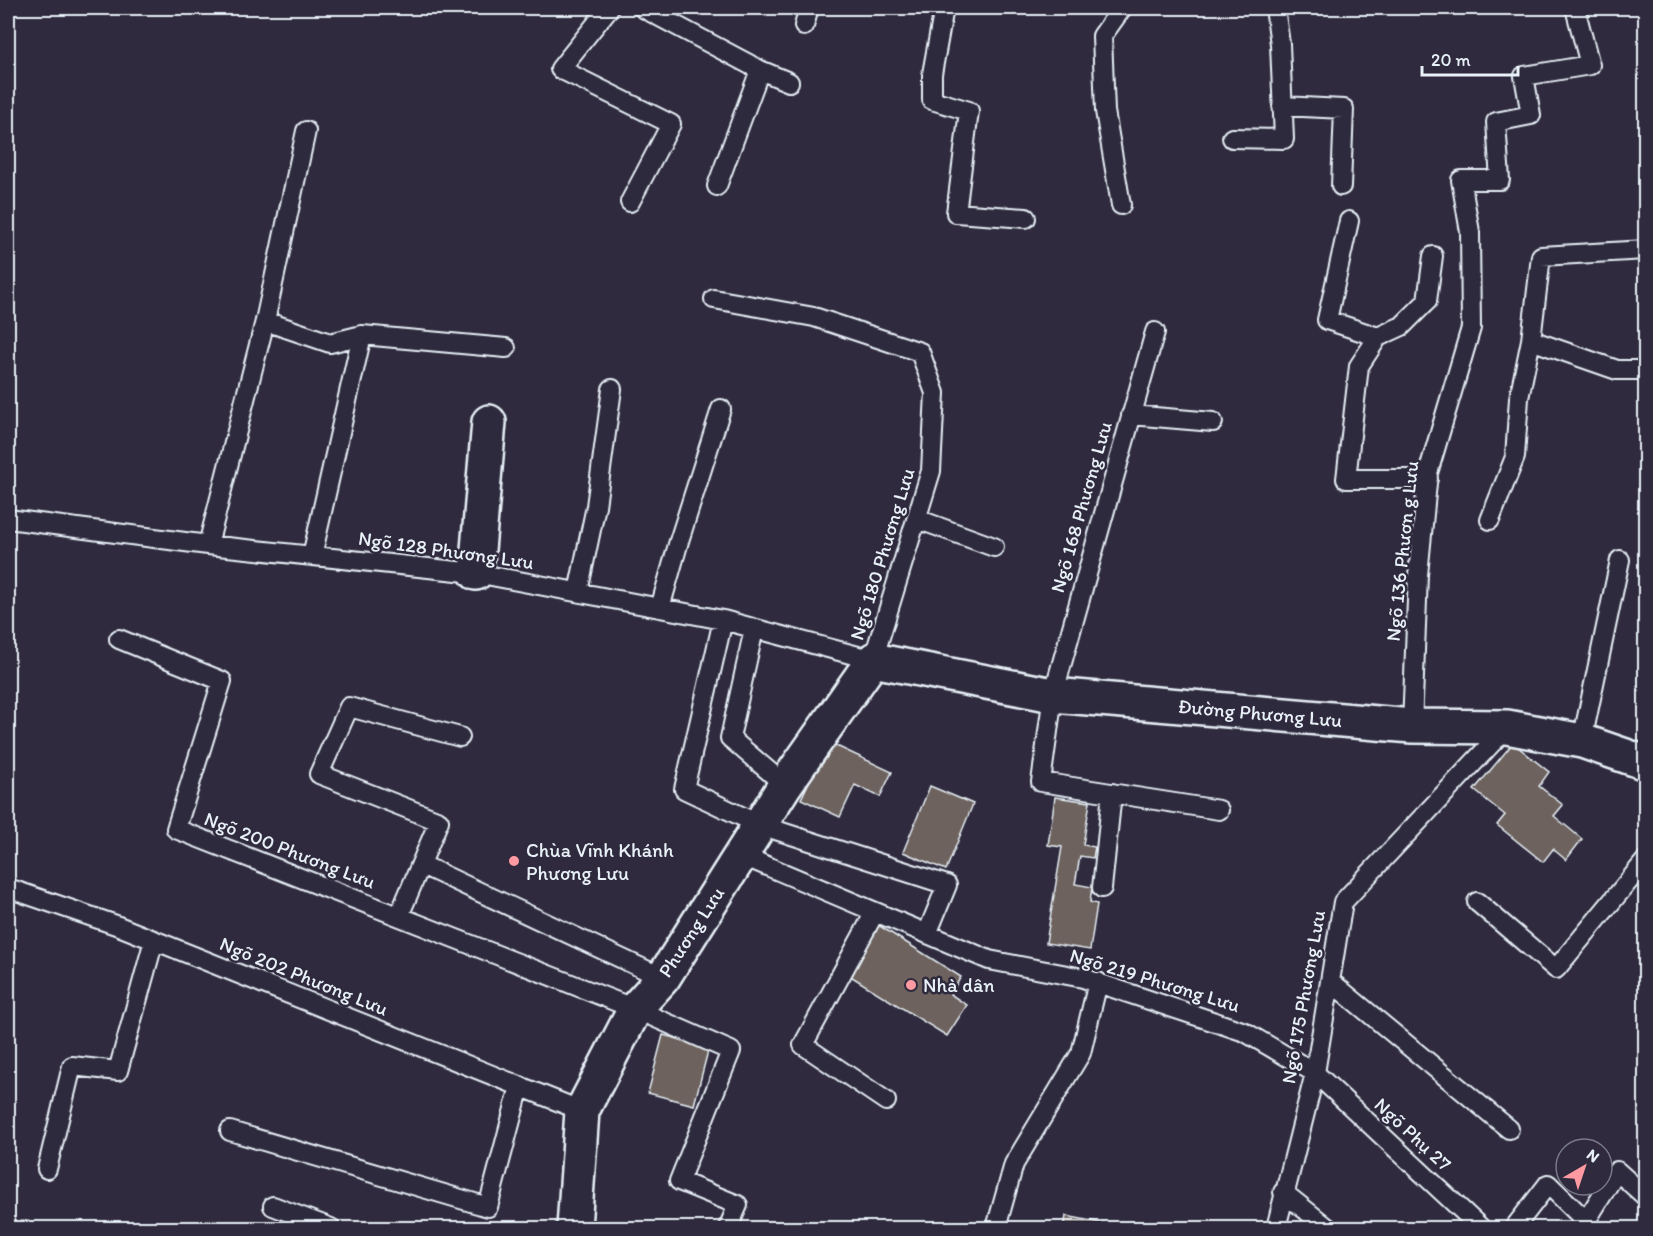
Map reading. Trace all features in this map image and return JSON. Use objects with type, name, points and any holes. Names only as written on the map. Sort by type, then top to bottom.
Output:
[{"type":"street","points":[[476,573],[489,422]]},
{"type":"street","name":"Đường Phương Lưu","points":[[873,660],[1053,695],[1412,726],[1507,727],[1582,741],[1646,763]]},
{"type":"street","name":"Phương Lưu","points":[[574,1228],[582,1111],[635,1009],[663,978],[785,785],[873,660]]},
{"type":"lane","points":[[609,8],[560,69],[671,124],[630,202]]},
{"type":"lane","points":[[643,8],[760,70],[789,82]]},
{"type":"lane","points":[[804,26],[809,8]]},
{"type":"lane","points":[[944,8],[932,74],[932,100],[969,111],[956,213],[1026,218]]},
{"type":"lane","points":[[1121,205],[1105,111],[1102,36],[1122,8]]},
{"type":"lane","points":[[1232,138],[1284,139],[1280,44],[1275,8]]},
{"type":"lane","name":"Ngõ 136 Phươn g Lưu","points":[[1412,726],[1418,575],[1428,479],[1471,328],[1470,232],[1461,180],[1500,180],[1496,122],[1531,115],[1524,76],[1590,65],[1575,8]]},
{"type":"lane","points":[[717,186],[760,70]]},
{"type":"lane","points":[[1282,106],[1344,109],[1341,186]]},
{"type":"lane","points":[[208,545],[265,321],[306,131]]},
{"type":"lane","points":[[1349,221],[1327,320],[1378,337]]},
{"type":"lane","points":[[1490,520],[1515,457],[1519,398],[1530,340],[1541,256],[1646,250]]},
{"type":"lane","points":[[1428,479],[1346,479],[1357,405],[1359,366],[1378,337],[1402,326],[1427,300],[1433,256]]},
{"type":"lane","name":"Ngõ 180 Phương Lưu","points":[[714,299],[814,317],[920,352],[935,393],[931,471],[873,660]]},
{"type":"lane","points":[[265,321],[330,343],[362,336],[506,348]]},
{"type":"lane","name":"Ngõ 168 Phương Lưu","points":[[1112,793],[1041,782],[1053,695],[1155,332]]},
{"type":"lane","points":[[312,556],[362,336]]},
{"type":"lane","points":[[1530,340],[1617,370],[1646,370]]},
{"type":"lane","points":[[578,592],[596,506],[612,389]]},
{"type":"lane","points":[[660,608],[721,409]]},
{"type":"lane","points":[[1131,415],[1213,422]]},
{"type":"lane","name":"Ngõ 128 Phương Lưu","points":[[8,519],[208,545],[476,573],[723,620],[873,660]]},
{"type":"lane","points":[[917,519],[994,547]]},
{"type":"lane","points":[[1582,741],[1620,560]]},
{"type":"lane","points":[[723,620],[684,789],[760,825],[947,885],[927,934]]},
{"type":"lane","points":[[754,629],[730,738],[785,785]]},
{"type":"lane","name":"Ngõ 200 Phương Lưu","points":[[118,639],[222,681],[176,829],[635,1009],[731,1051],[679,1181],[738,1205],[728,1228]]},
{"type":"lane","points":[[399,916],[439,821],[319,774],[349,707],[460,736]]},
{"type":"lane","name":"Ngõ 175 Phương Lưu","points":[[1275,1228],[1315,1073],[1343,902],[1507,727]]},
{"type":"lane","points":[[1102,888],[1112,793],[1219,810]]},
{"type":"lane","name":"Ngõ 219 Phương Lưu","points":[[741,855],[989,960],[1098,982],[1245,1032],[1315,1073]]},
{"type":"lane","points":[[1477,902],[1556,969],[1646,860]]},
{"type":"lane","points":[[422,865],[663,978]]},
{"type":"lane","name":"Ngõ 202 Phương Lưu","points":[[8,888],[154,940],[582,1111]]},
{"type":"lane","points":[[875,912],[803,1045],[886,1101]]},
{"type":"lane","points":[[47,1169],[72,1066],[118,1071],[154,940]]},
{"type":"lane","points":[[1329,981],[1509,1129]]},
{"type":"lane","points":[[996,1228],[1014,1164],[1081,1053],[1098,982]]},
{"type":"lane","name":"Ngõ Phụ 27","points":[[1315,1073],[1481,1228]]},
{"type":"lane","points":[[230,1131],[488,1207],[520,1086]]},
{"type":"lane","points":[[1514,1228],[1548,1184],[1586,1221],[1617,1171],[1646,1197]]},
{"type":"lane","points":[[1283,1192],[1328,1228]]},
{"type":"lane","points":[[273,1206],[331,1228]]},
{"type":"building","points":[[828,742],[892,772],[880,797],[855,785],[840,817],[801,799]]},
{"type":"building","points":[[1513,743],[1549,772],[1539,786],[1563,805],[1554,816],[1582,839],[1566,860],[1553,849],[1543,862],[1497,825],[1505,815],[1474,790]]},
{"type":"building","points":[[930,786],[973,804],[946,870],[903,852]]},
{"type":"building","points":[[1055,797],[1090,802],[1083,845],[1095,847],[1093,858],[1080,856],[1075,884],[1092,887],[1090,902],[1097,904],[1090,950],[1046,943],[1062,847],[1048,845]]},
{"type":"building","name":"Nhà dân","points":[[875,923],[961,977],[950,994],[967,1005],[947,1036],[844,972]]},
{"type":"building","points":[[663,1035],[709,1047],[694,1105],[648,1093]]},
{"type":"building","points":[[1066,1216],[1127,1228],[1064,1228]]},
{"type":"place","name":"Chùa Vĩnh Khánh Phương Lưu","points":[[514,861]]},
{"type":"place","name":"Nhà dân","points":[[911,985]]}]
